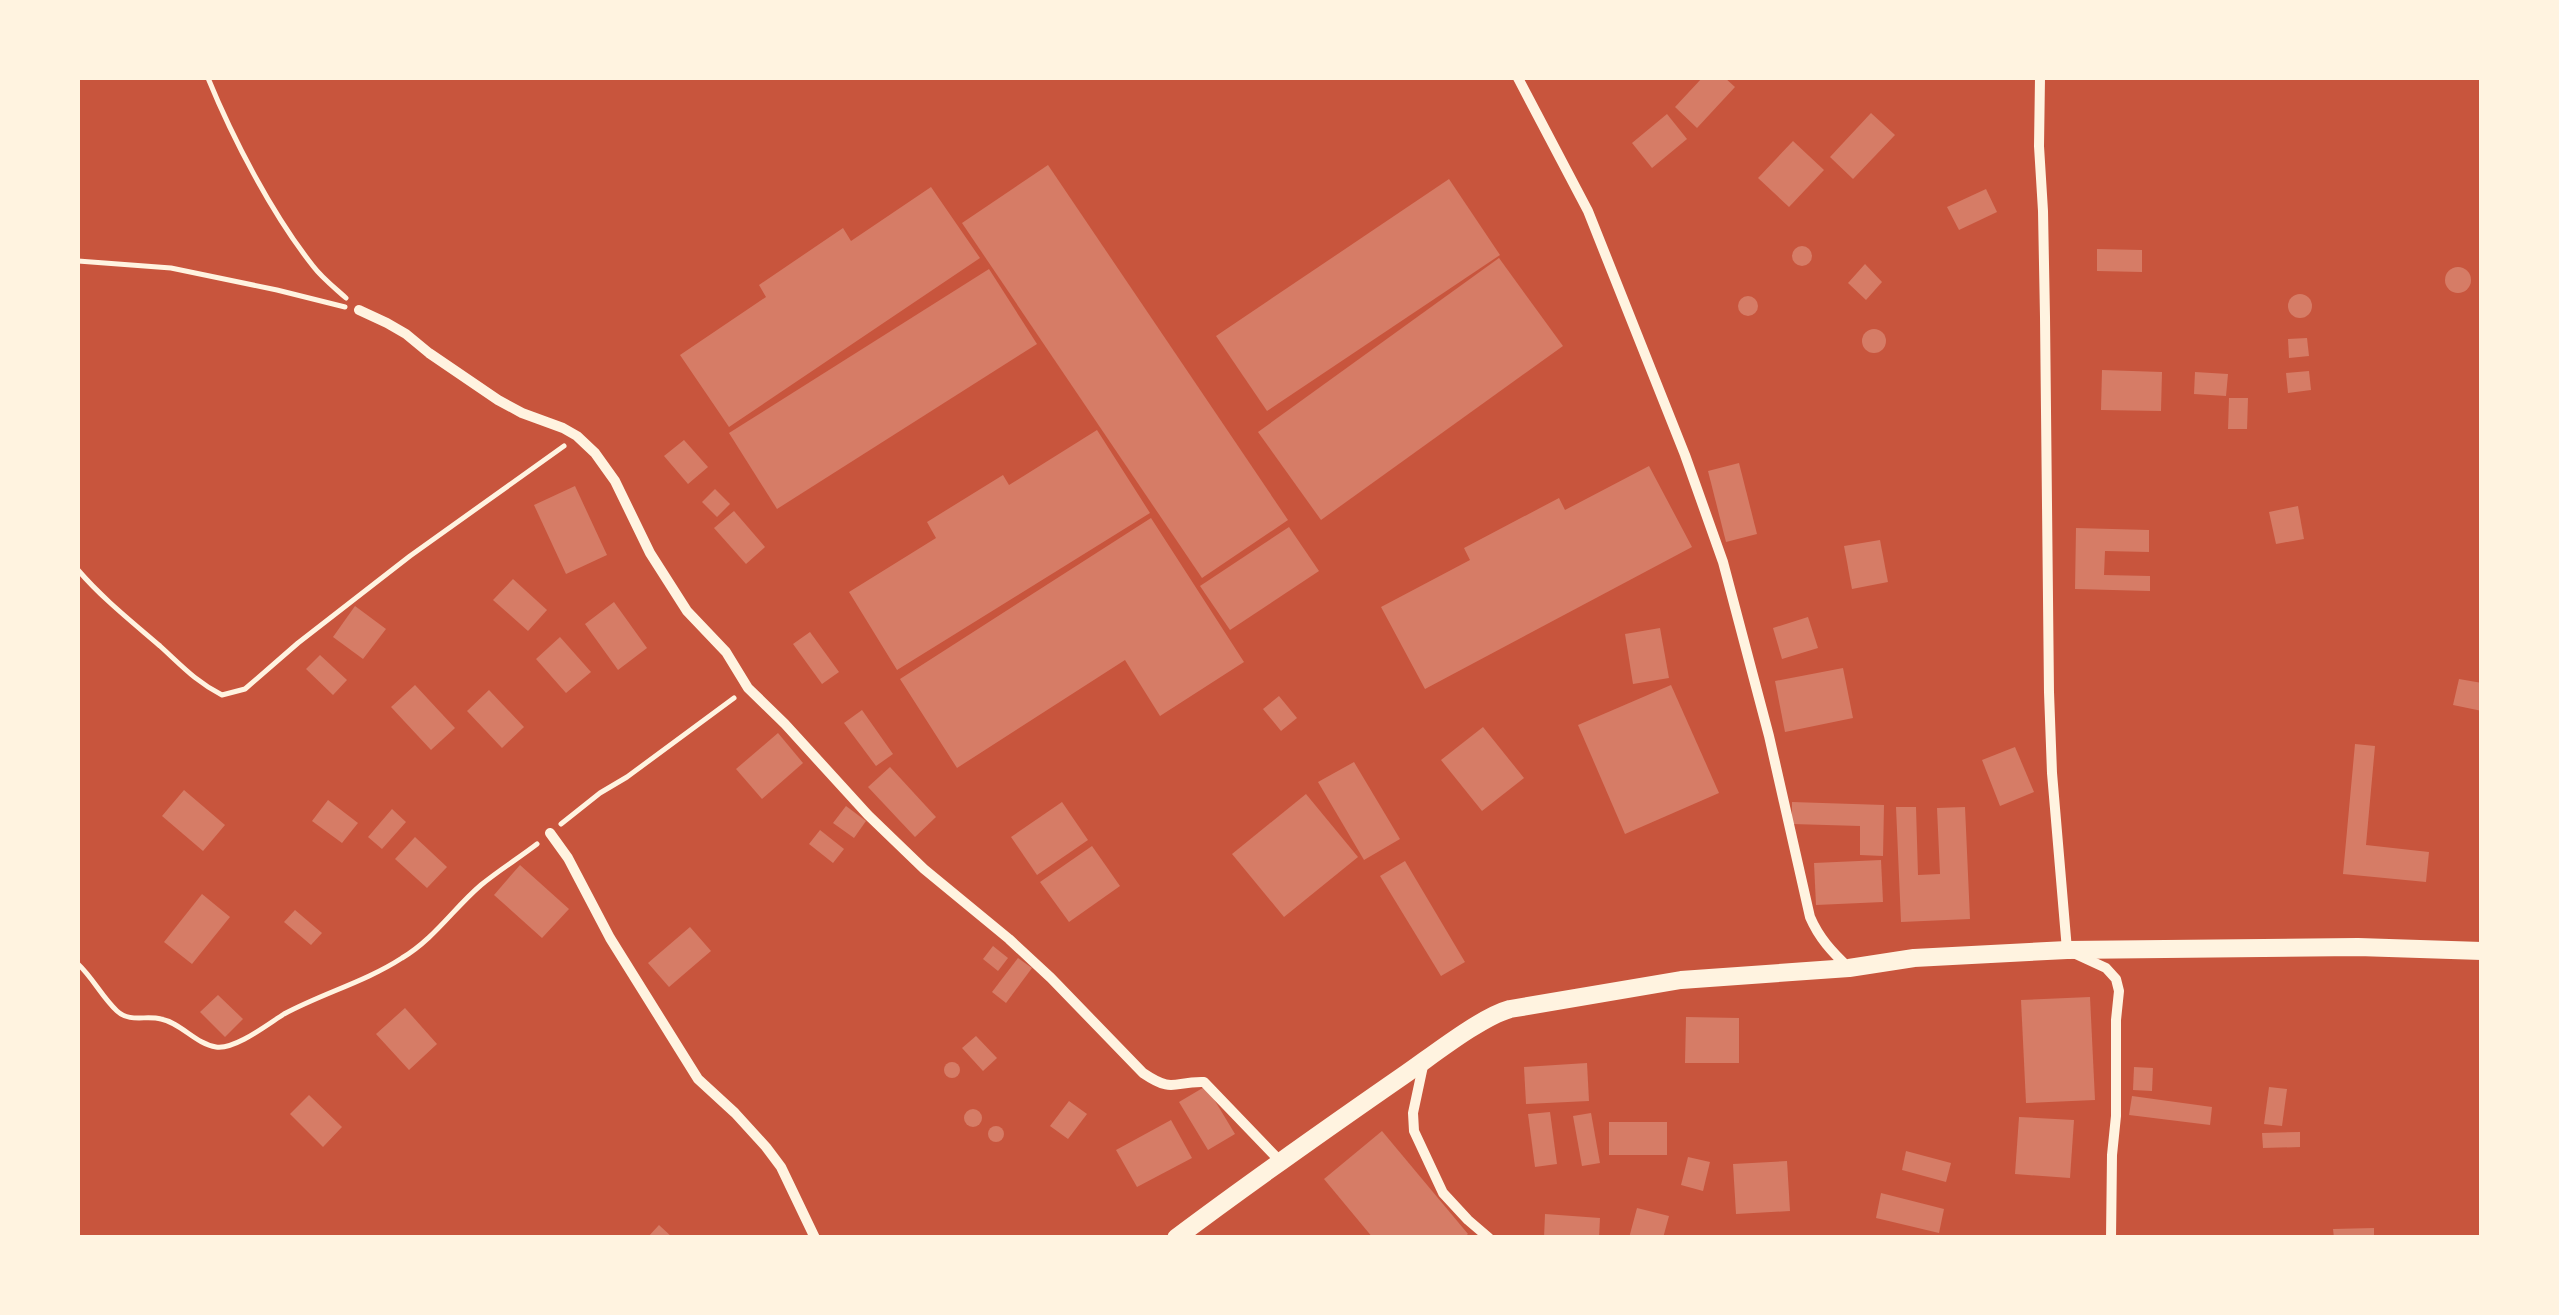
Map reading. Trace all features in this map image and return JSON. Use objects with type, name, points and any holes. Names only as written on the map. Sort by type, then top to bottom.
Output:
[{"type":"street","points":[[1518,78],[1588,211],[1686,454],[1723,562],[1748,654],[1810,917],[1830,951],[1849,968]]},
{"type":"street","points":[[2040,78],[2049,692],[2067,950]]},
{"type":"street","points":[[359,310],[406,334],[498,400],[577,436],[615,481],[630,517],[687,611],[726,652],[748,688],[868,816],[1051,978],[1143,1073],[1172,1087],[1204,1082],[1280,1161]]},
{"type":"street","points":[[550,833],[698,1080],[766,1147],[815,1238]]},
{"type":"street","points":[[1176,1238],[1424,1061],[1510,1008],[1681,980],[1849,968],[1914,958],[2067,950],[2358,947],[2482,951]]},
{"type":"street","points":[[2067,950],[2106,968],[2116,979],[2119,991],[2111,1238]]},
{"type":"street","points":[[1424,1061],[1413,1113],[1414,1131],[1443,1193],[1489,1238]]},
{"type":"path","points":[[208,78],[240,148],[284,226],[315,269],[359,310]]},
{"type":"path","points":[[78,261],[171,268],[359,310]]},
{"type":"path","points":[[78,570],[98,593],[198,682],[222,695],[234,692],[245,689],[410,556],[577,436]]},
{"type":"path","points":[[78,964],[123,1016],[161,1018],[214,1047],[236,1043],[289,1012],[404,958],[440,928],[479,886],[600,793],[748,688]]},
{"type":"building","points":[[1702,78],[1725,78],[1735,87],[1697,128],[1675,107]]},
{"type":"building","points":[[1871,113],[1895,135],[1853,179],[1830,157]]},
{"type":"building","points":[[1667,114],[1687,139],[1652,168],[1632,143]]},
{"type":"building","points":[[1793,141],[1824,170],[1789,207],[1758,178]]},
{"type":"building","points":[[1048,165],[1288,520],[1202,578],[962,223]]},
{"type":"building","points":[[1449,179],[1500,255],[1267,411],[1216,336]]},
{"type":"building","points":[[931,187],[980,258],[729,427],[680,355],[766,297],[759,285],[843,228],[851,241]]},
{"type":"building","points":[[1986,189],[1997,212],[1959,230],[1947,207]]},
{"type":"building","points":[[1802,246],[1812,256],[1802,266],[1792,256]]},
{"type":"building","points":[[2097,249],[2142,250],[2142,272],[2097,271]]},
{"type":"building","points":[[1499,258],[1563,346],[1321,520],[1258,432]]},
{"type":"building","points":[[1865,264],[1882,282],[1866,300],[1848,283]]},
{"type":"building","points":[[2458,267],[2467,271],[2471,280],[2467,289],[2458,293],[2449,289],[2445,280],[2449,271]]},
{"type":"building","points":[[989,269],[1037,344],[777,509],[729,433]]},
{"type":"building","points":[[2300,294],[2309,297],[2309,315],[2300,318],[2291,315],[2288,306],[2291,297]]},
{"type":"building","points":[[1748,296],[1758,306],[1748,316],[1738,306]]},
{"type":"building","points":[[1874,329],[1883,332],[1883,350],[1874,353],[1865,350],[1862,341],[1865,332]]},
{"type":"building","points":[[2307,338],[2309,356],[2289,358],[2288,339]]},
{"type":"building","points":[[2102,370],[2162,372],[2161,411],[2101,410]]},
{"type":"building","points":[[2309,371],[2311,390],[2288,393],[2286,373]]},
{"type":"building","points":[[2195,372],[2228,374],[2226,396],[2194,394]]},
{"type":"building","points":[[2229,398],[2248,398],[2247,429],[2228,429]]},
{"type":"building","points":[[1097,430],[1150,513],[897,670],[849,592],[936,538],[927,522],[1003,475],[1009,485]]},
{"type":"building","points":[[684,440],[708,467],[688,484],[664,456]]},
{"type":"building","points":[[1739,463],[1757,534],[1726,542],[1708,471]]},
{"type":"building","points":[[1649,466],[1692,547],[1425,689],[1381,607],[1470,560],[1464,548],[1559,498],[1565,510]]},
{"type":"building","points":[[575,486],[607,555],[566,574],[534,505]]},
{"type":"building","points":[[715,489],[730,504],[717,517],[702,502]]},
{"type":"building","points":[[2298,506],[2304,539],[2276,544],[2269,512]]},
{"type":"building","points":[[734,511],[765,547],[746,564],[714,528]]},
{"type":"building","points":[[1151,518],[1244,662],[1160,716],[1125,660],[957,768],[900,679]]},
{"type":"building","points":[[1289,527],[1319,571],[1230,630],[1200,586]]},
{"type":"building","points":[[2076,528],[2149,530],[2149,552],[2105,551],[2104,575],[2150,576],[2150,591],[2075,589]]},
{"type":"building","points":[[1880,540],[1888,582],[1852,589],[1844,546]]},
{"type":"building","points":[[513,579],[547,610],[528,631],[493,600]]},
{"type":"building","points":[[614,602],[647,648],[618,670],[585,624]]},
{"type":"building","points":[[355,606],[386,629],[363,659],[333,637]]},
{"type":"building","points":[[1808,617],[1818,648],[1782,659],[1773,628]]},
{"type":"building","points":[[1660,628],[1669,678],[1633,684],[1625,634]]},
{"type":"building","points":[[810,632],[839,672],[822,684],[793,644]]},
{"type":"building","points":[[560,637],[591,672],[566,693],[536,659]]},
{"type":"building","points":[[320,655],[347,680],[333,695],[306,669]]},
{"type":"building","points":[[1843,668],[1853,718],[1785,732],[1775,681]]},
{"type":"building","points":[[2459,679],[2482,683],[2482,711],[2453,705]]},
{"type":"building","points":[[415,685],[455,728],[431,750],[391,707]]},
{"type":"building","points":[[1671,685],[1719,793],[1625,834],[1578,725]]},
{"type":"building","points":[[489,690],[524,727],[502,748],[467,711]]},
{"type":"building","points":[[1279,696],[1297,718],[1281,731],[1263,709]]},
{"type":"building","points":[[862,710],[893,754],[876,766],[844,723]]},
{"type":"building","points":[[1483,727],[1524,778],[1482,811],[1441,760]]},
{"type":"building","points":[[778,733],[803,763],[762,799],[736,769]]},
{"type":"building","points":[[2355,744],[2375,746],[2366,845],[2429,852],[2426,882],[2343,874]]},
{"type":"building","points":[[2015,747],[2034,792],[2000,806],[1982,760]]},
{"type":"building","points":[[1354,762],[1400,839],[1364,860],[1318,782]]},
{"type":"building","points":[[890,767],[936,817],[915,837],[868,787]]},
{"type":"building","points":[[184,790],[225,825],[203,851],[162,816]]},
{"type":"building","points":[[1306,794],[1358,857],[1284,917],[1232,854]]},
{"type":"building","points":[[328,800],[358,823],[342,843],[312,821]]},
{"type":"building","points":[[1062,802],[1088,840],[1037,875],[1011,837]]},
{"type":"building","points":[[1792,802],[1884,805],[1883,856],[1860,855],[1860,826],[1792,824]]},
{"type":"building","points":[[846,806],[866,821],[854,838],[833,823]]},
{"type":"building","points":[[1896,807],[1916,807],[1918,875],[1940,874],[1937,808],[1965,807],[1970,919],[1901,922]]},
{"type":"building","points":[[392,809],[406,822],[382,849],[368,837]]},
{"type":"building","points":[[820,830],[844,849],[833,863],[809,844]]},
{"type":"building","points":[[415,837],[447,867],[427,888],[395,859]]},
{"type":"building","points":[[1092,846],[1120,886],[1069,922],[1040,882]]},
{"type":"building","points":[[1881,860],[1883,902],[1816,905],[1814,863]]},
{"type":"building","points":[[1405,861],[1465,962],[1441,976],[1380,876]]},
{"type":"building","points":[[520,865],[569,909],[542,938],[494,895]]},
{"type":"building","points":[[202,894],[230,917],[192,964],[164,942]]},
{"type":"building","points":[[295,910],[322,933],[311,945],[284,922]]},
{"type":"building","points":[[690,927],[711,951],[669,987],[648,963]]},
{"type":"building","points":[[993,946],[1008,958],[998,971],[983,959]]},
{"type":"building","points":[[1018,958],[1032,968],[1006,1003],[992,992]]},
{"type":"building","points":[[218,995],[243,1019],[225,1037],[200,1012]]},
{"type":"building","points":[[2090,997],[2095,1100],[2026,1103],[2021,1000]]},
{"type":"building","points":[[405,1008],[437,1044],[409,1070],[376,1034]]},
{"type":"building","points":[[1686,1017],[1739,1018],[1739,1063],[1685,1063]]},
{"type":"building","points":[[976,1036],[997,1058],[983,1071],[962,1048]]},
{"type":"building","points":[[952,1062],[960,1070],[952,1078],[944,1070]]},
{"type":"building","points":[[1587,1063],[1589,1101],[1526,1104],[1524,1067]]},
{"type":"building","points":[[2134,1067],[2153,1068],[2152,1091],[2133,1090]]},
{"type":"building","points":[[1206,1086],[1235,1134],[1208,1150],[1179,1102]]},
{"type":"building","points":[[2269,1087],[2287,1089],[2282,1126],[2264,1124]]},
{"type":"building","points":[[309,1095],[342,1127],[323,1147],[290,1114]]},
{"type":"building","points":[[2132,1096],[2212,1107],[2210,1125],[2129,1115]]},
{"type":"building","points":[[1069,1101],[1087,1114],[1068,1139],[1050,1126]]},
{"type":"building","points":[[973,1109],[980,1111],[980,1125],[973,1127],[966,1125],[964,1118],[966,1111]]},
{"type":"building","points":[[1550,1112],[1557,1164],[1535,1167],[1528,1114]]},
{"type":"building","points":[[1591,1113],[1600,1163],[1582,1166],[1573,1116]]},
{"type":"building","points":[[2019,1117],[2074,1120],[2070,1178],[2015,1174]]},
{"type":"building","points":[[1171,1120],[1192,1158],[1137,1187],[1116,1150]]},
{"type":"building","points":[[1609,1122],[1667,1122],[1667,1155],[1609,1155]]},
{"type":"building","points":[[996,1126],[1004,1134],[996,1142],[988,1134]]},
{"type":"building","points":[[1382,1131],[1468,1234],[1463,1238],[1373,1238],[1324,1179]]},
{"type":"building","points":[[2300,1132],[2300,1147],[2263,1148],[2262,1133]]},
{"type":"building","points":[[1906,1151],[1951,1163],[1946,1182],[1902,1170]]},
{"type":"building","points":[[1688,1157],[1710,1162],[1703,1191],[1681,1185]]},
{"type":"building","points":[[1787,1161],[1790,1211],[1736,1214],[1733,1164]]},
{"type":"building","points":[[1881,1193],[1944,1209],[1939,1233],[1876,1218]]},
{"type":"building","points":[[1637,1208],[1669,1216],[1663,1238],[1629,1238]]},
{"type":"building","points":[[1545,1214],[1600,1218],[1599,1238],[1544,1238]]},
{"type":"building","points":[[659,1225],[673,1238],[647,1238]]},
{"type":"building","points":[[2374,1228],[2374,1238],[2334,1238],[2333,1229]]}]
